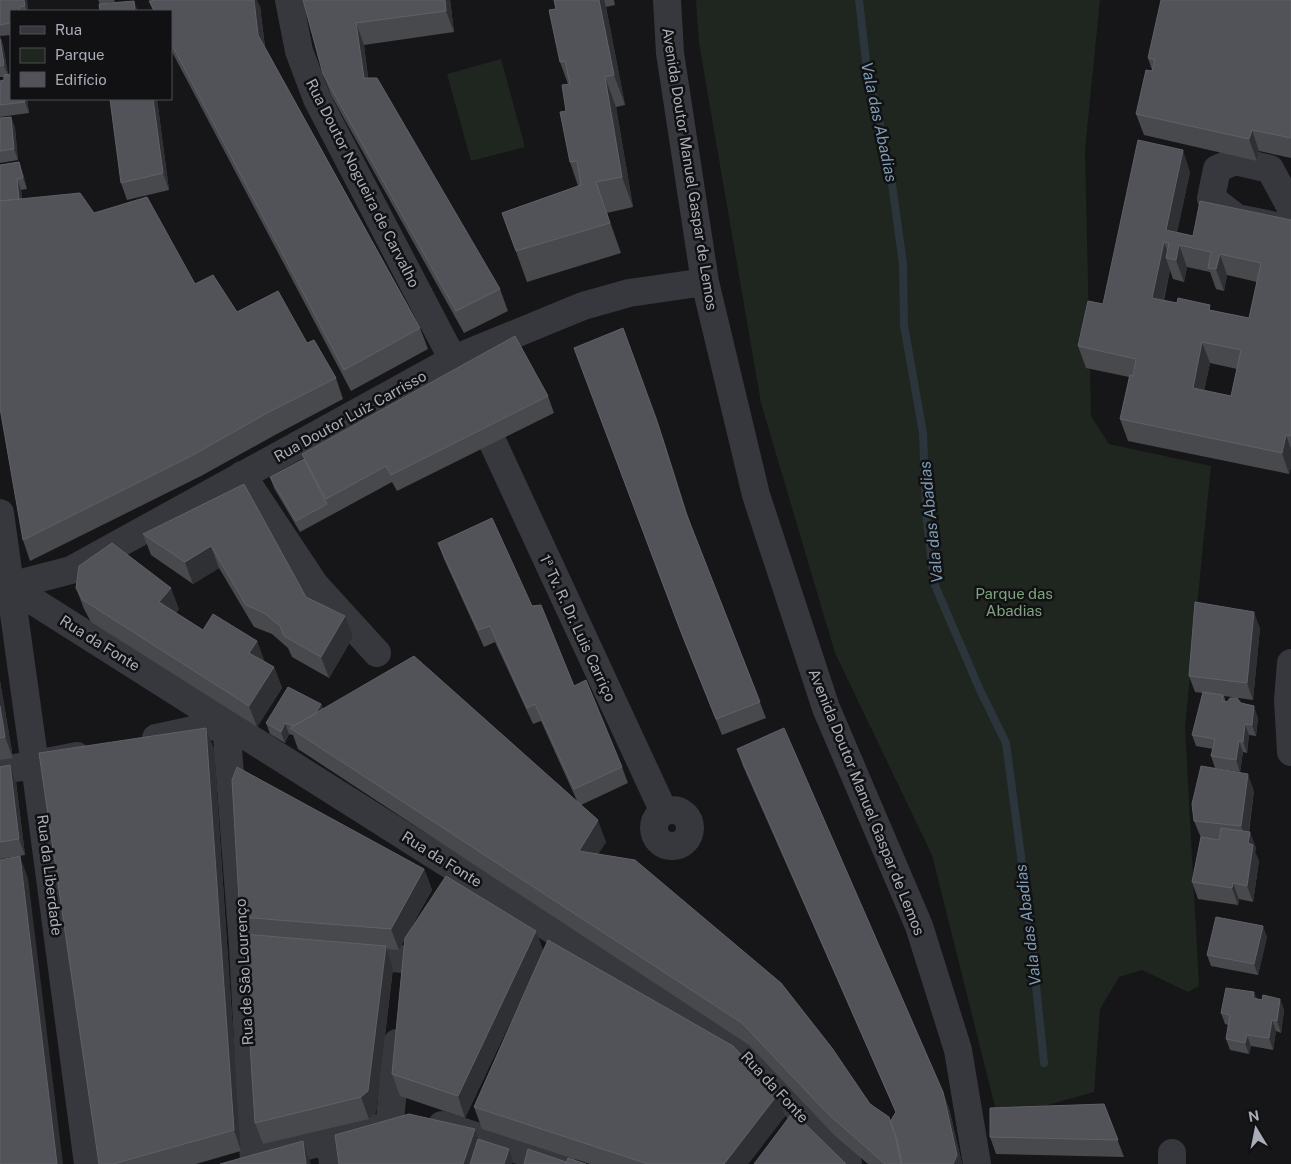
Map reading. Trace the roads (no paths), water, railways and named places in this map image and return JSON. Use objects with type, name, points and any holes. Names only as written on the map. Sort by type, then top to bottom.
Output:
[{"type":"street","name":"Rua Doutor Nogueira de Carvalho","points":[[289,0],[299,51],[317,99],[465,383]]},
{"type":"street","name":"Avenida Doutor Manuel Gaspar de Lemos","points":[[667,0],[670,53],[705,282],[756,496],[826,708],[919,926],[958,1050],[978,1164]]},
{"type":"street","points":[[1291,208],[1270,169],[1235,160],[1216,169],[1211,198],[1237,218],[1291,229]]},
{"type":"street","name":"Rua Doutor Luiz Carrisso","points":[[5,583],[67,572],[454,359],[583,306],[629,292],[705,282]]},
{"type":"street","name":"1ª Tv. R. Dr. Luis Carriço","points":[[493,443],[664,812]]},
{"type":"street","points":[[242,476],[315,585],[377,653]]},
{"type":"street","name":"Rua da Liberdade","points":[[0,513],[5,583],[35,765],[88,1164]]},
{"type":"street","name":"Rua da Fonte","points":[[5,583],[747,1053],[848,1164]]},
{"type":"street","points":[[1291,663],[1288,700],[1291,752]]},
{"type":"street","points":[[131,744],[226,723]]},
{"type":"street","name":"Rua de São Lourenço","points":[[226,723],[243,945],[250,1163]]},
{"type":"street","points":[[0,771],[102,750]]},
{"type":"street","points":[[443,894],[457,869]]},
{"type":"street","points":[[402,988],[404,959],[419,935]]},
{"type":"street","points":[[548,962],[561,935]]},
{"type":"street","points":[[243,945],[271,948]]},
{"type":"street","points":[[328,953],[404,959]]},
{"type":"street","points":[[399,1016],[407,1122]]},
{"type":"street","points":[[784,1135],[800,1113]]},
{"type":"street","points":[[250,1163],[332,1152],[407,1122],[471,1124],[527,1159],[562,1164]]},
{"type":"waterway","name":"Vala das Abadias","points":[[859,0],[866,61],[890,169],[903,264],[904,325],[923,433],[926,512],[934,583],[980,690],[1006,743],[1029,917],[1044,1063]]},
{"type":"park label","name":"Parque das Abadias","points":[[1014,602]]}]
